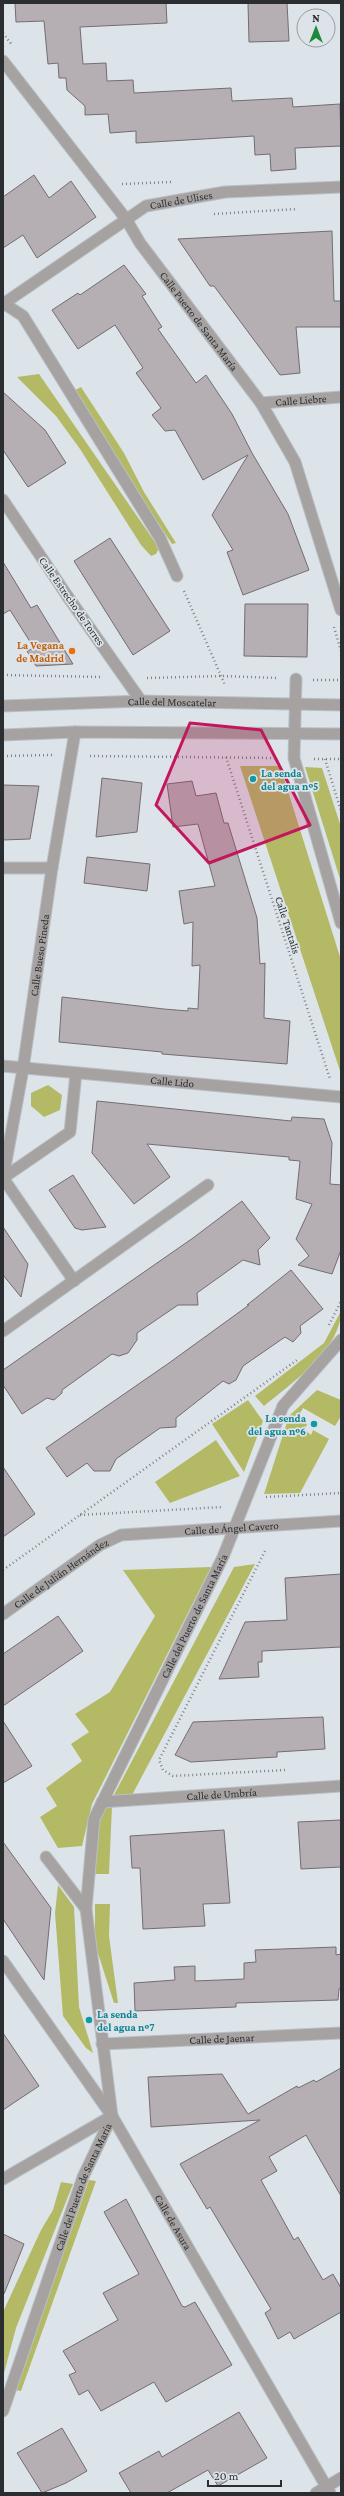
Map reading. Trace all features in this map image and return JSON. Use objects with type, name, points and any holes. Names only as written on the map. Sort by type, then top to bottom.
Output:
[{"type":"street","name":"Calle Puerto de Santa María","points":[[3,61],[126,219],[140,243],[261,403],[295,462],[336,574],[341,610]]},
{"type":"street","name":"Calle de Ulises","points":[[3,304],[104,237],[126,219],[146,206],[225,192],[341,187]]},
{"type":"street","points":[[3,304],[23,316],[160,538],[177,576]]},
{"type":"street","name":"Calle Liebre","points":[[261,403],[341,397]]},
{"type":"street","name":"Calle Estrecho de Torres","points":[[3,500],[68,597],[141,701]]},
{"type":"street","points":[[296,679],[294,758],[341,923]]},
{"type":"street","name":"Calle del Moscatelar","points":[[3,706],[141,701],[341,705]]},
{"type":"street","points":[[3,735],[75,732],[341,734]]},
{"type":"street","name":"Calle Bueso Pineda","points":[[3,1178],[23,1069],[52,868],[75,732]]},
{"type":"street","points":[[3,868],[52,868]]},
{"type":"street","name":"Calle Lido","points":[[3,1066],[338,1098]]},
{"type":"street","points":[[74,1281],[3,1178],[70,1132],[76,1073]]},
{"type":"street","points":[[3,1331],[208,1185]]},
{"type":"street","name":"Calle del Puerto de Santa María","points":[[3,2411],[83,2177],[112,2116],[86,1909],[94,1819],[235,1528],[283,1406],[341,1340]]},
{"type":"street","name":"Calle de Ángel Cavero","points":[[121,1535],[341,1521]]},
{"type":"street","name":"Calle de Julián Hernández","points":[[3,1614],[100,1545],[121,1535]]},
{"type":"street","name":"Calle de Umbría","points":[[102,1802],[341,1786]]},
{"type":"street","points":[[46,1857],[86,1909]]},
{"type":"street","name":"Calle de Asura","points":[[3,1961],[112,2116],[328,2490]]},
{"type":"street","name":"Calle de Jaenar","points":[[102,2044],[341,2033]]},
{"type":"street","points":[[3,2178],[112,2116]]},
{"type":"street","points":[[316,2493],[328,2490],[341,2478]]},
{"type":"path","points":[[3,33],[15,49]]},
{"type":"path","points":[[117,184],[179,181]]},
{"type":"path","points":[[206,215],[301,209]]},
{"type":"path","points":[[177,576],[233,702]]},
{"type":"path","points":[[332,620],[341,651]]},
{"type":"path","points":[[3,675],[124,677],[221,676],[341,680]]},
{"type":"path","points":[[3,756],[71,755],[341,759]]},
{"type":"path","name":"Calle Tantalis","points":[[226,757],[338,1098]]},
{"type":"path","points":[[326,759],[341,811]]},
{"type":"path","points":[[327,1330],[341,1301]]},
{"type":"path","points":[[3,1570],[301,1358]]},
{"type":"path","points":[[80,1515],[218,1508],[247,1498],[341,1493]]},
{"type":"path","points":[[265,1551],[159,1760],[163,1770],[173,1776],[288,1769]]},
{"type":"highlighted area","points":[[190,723],[261,730],[310,825],[209,863],[156,805]]},
{"type":"green space","points":[[39,374],[159,548],[156,554],[151,556],[141,545],[80,449],[56,416],[17,377]]},
{"type":"green space","points":[[81,387],[124,453],[144,492],[176,543],[172,544],[71,392]]},
{"type":"green space","points":[[240,766],[280,766],[341,960],[341,1074]]},
{"type":"green space","points":[[305,767],[322,768],[341,827],[341,882]]},
{"type":"green space","points":[[48,1085],[62,1095],[60,1110],[44,1117],[31,1106],[31,1093]]},
{"type":"green space","points":[[341,1311],[339,1325],[333,1339],[324,1352],[300,1376],[264,1406],[255,1396],[324,1343]]},
{"type":"green space","points":[[317,1390],[341,1400],[341,1416],[335,1426],[303,1408],[298,1417],[307,1424],[305,1430],[311,1435],[313,1430],[329,1439],[300,1493],[264,1494],[289,1416]]},
{"type":"green space","points":[[248,1400],[263,1421],[244,1472],[212,1424]]},
{"type":"green space","points":[[216,1440],[240,1476],[170,1503],[155,1482]]},
{"type":"green space","points":[[255,1564],[132,1795],[114,1795],[234,1567]]},
{"type":"green space","points":[[211,1567],[92,1804],[82,1846],[58,1848],[40,1817],[57,1806],[46,1788],[82,1761],[71,1744],[89,1732],[75,1714],[110,1692],[155,1616],[123,1570]]},
{"type":"green space","points":[[106,1806],[112,1806],[109,1874],[95,1874],[99,1824]]},
{"type":"green space","points":[[58,1885],[74,1907],[79,2007],[93,2053],[86,2048],[63,2016],[55,1913]]},
{"type":"green space","points":[[95,1904],[110,1904],[109,1936],[118,2003],[114,2003],[95,1944]]},
{"type":"green space","points":[[89,2180],[96,2181],[21,2391],[15,2390]]},
{"type":"green space","points":[[61,2182],[73,2184],[16,2328],[3,2377],[3,2312],[41,2230],[53,2210]]},
{"type":"building","points":[[15,3],[166,3],[167,23],[80,27],[83,64],[106,63],[107,81],[133,80],[134,93],[231,88],[232,101],[292,98],[293,107],[340,104],[341,146],[295,148],[296,169],[271,171],[270,154],[255,155],[254,136],[136,143],[136,131],[110,133],[108,114],[85,115],[85,106],[67,90],[66,78],[59,78],[58,63],[48,64],[44,21],[16,22]]},
{"type":"building","points":[[248,3],[287,3],[289,41],[249,42]]},
{"type":"building","points":[[34,175],[49,198],[71,181],[96,217],[37,258],[23,235],[3,248],[3,197]]},
{"type":"building","points":[[332,231],[334,301],[341,301],[341,327],[296,327],[300,373],[280,375],[214,286],[210,286],[178,239]]},
{"type":"building","points":[[124,265],[146,294],[142,296],[162,327],[158,329],[196,383],[206,375],[232,414],[252,453],[288,514],[309,570],[243,595],[227,552],[233,550],[212,515],[248,455],[203,480],[175,430],[165,431],[152,415],[161,408],[136,373],[143,368],[115,325],[78,349],[52,310],[78,293],[80,295]]},
{"type":"building","points":[[3,392],[45,430],[66,463],[28,487],[3,450]]},
{"type":"building","points":[[110,538],[170,631],[133,655],[74,561]]},
{"type":"building","points":[[3,562],[31,608],[37,605],[73,664],[36,666],[27,651],[34,648],[10,610],[3,614]]},
{"type":"building","points":[[245,604],[308,604],[307,657],[244,656]]},
{"type":"building","points":[[102,778],[142,783],[137,832],[96,837]]},
{"type":"building","points":[[192,781],[196,796],[216,793],[224,823],[228,823],[257,918],[260,964],[265,963],[264,1018],[290,1021],[287,1064],[162,1054],[162,1052],[59,1042],[62,997],[164,1009],[188,1011],[188,1008],[198,1009],[200,965],[192,966],[193,922],[184,924],[179,891],[215,886],[198,824],[173,827],[167,784]]},
{"type":"building","points":[[3,785],[39,786],[30,839],[3,840]]},
{"type":"building","points":[[87,857],[150,864],[147,891],[84,883]]},
{"type":"building","points":[[97,1101],[291,1121],[292,1117],[324,1119],[332,1143],[330,1184],[341,1185],[341,1250],[332,1274],[298,1265],[309,1256],[296,1239],[312,1204],[296,1199],[300,1161],[289,1160],[289,1157],[147,1144],[170,1177],[134,1204],[92,1153]]},
{"type":"building","points":[[73,1175],[106,1227],[82,1230],[75,1228],[49,1190]]},
{"type":"building","points":[[242,1201],[270,1238],[258,1250],[260,1265],[243,1260],[197,1293],[198,1305],[178,1305],[137,1333],[137,1340],[128,1353],[119,1356],[112,1354],[62,1390],[62,1393],[54,1400],[47,1398],[22,1414],[3,1385],[3,1370],[193,1238]]},
{"type":"building","points":[[3,1227],[28,1264],[21,1297],[3,1275]]},
{"type":"building","points":[[291,1270],[323,1309],[300,1326],[301,1333],[293,1342],[285,1337],[243,1366],[236,1380],[229,1384],[223,1381],[176,1418],[176,1427],[160,1428],[116,1459],[110,1471],[94,1471],[87,1463],[67,1477],[46,1448],[169,1363],[249,1305],[247,1305]]},
{"type":"building","points":[[3,1467],[35,1514],[3,1537]]},
{"type":"building","points":[[341,1574],[341,1647],[262,1651],[262,1662],[258,1662],[259,1677],[219,1679],[245,1622],[287,1620],[285,1578]]},
{"type":"building","points":[[58,1616],[83,1651],[3,1706],[3,1654]]},
{"type":"building","points":[[323,1717],[325,1749],[277,1752],[277,1757],[191,1762],[175,1755],[193,1722]]},
{"type":"building","points":[[3,1721],[32,1766],[3,1783]]},
{"type":"building","points":[[341,1820],[341,1867],[301,1869],[298,1822]]},
{"type":"building","points":[[224,1830],[230,1903],[203,1904],[205,1926],[143,1929],[140,1868],[132,1868],[130,1836]]},
{"type":"building","points":[[3,1842],[51,1908],[44,1980],[3,1919]]},
{"type":"building","points":[[336,1947],[336,1955],[341,1954],[341,1988],[339,1989],[338,2000],[236,2003],[236,2007],[135,2011],[134,1983],[175,1980],[174,1967],[195,1966],[195,1981],[244,1979],[244,1963],[256,1962],[255,1950]]},
{"type":"building","points":[[3,2033],[39,2086],[3,2110]]},
{"type":"building","points":[[341,2068],[341,2196],[306,2135],[269,2157],[277,2171],[261,2180],[294,2240],[298,2237],[323,2280],[333,2274],[341,2288],[341,2312],[294,2339],[290,2332],[278,2339],[265,2313],[271,2309],[210,2207],[207,2209],[180,2164],[260,2120],[151,2127],[148,2077],[222,2074],[248,2114],[297,2086],[298,2088],[314,2080],[316,2082]]},
{"type":"building","points":[[126,2199],[182,2306],[185,2307],[195,2302],[232,2365],[166,2402],[154,2382],[101,2411],[88,2390],[79,2395],[69,2375],[76,2372],[63,2351],[118,2320],[103,2293],[139,2274],[104,2212]]},
{"type":"building","points":[[3,2234],[24,2244],[4,2294],[3,2294]]},
{"type":"building","points":[[239,2412],[267,2458],[218,2486],[208,2470],[167,2493],[131,2493],[119,2473],[159,2451],[162,2457]]},
{"type":"building","points":[[62,2428],[87,2471],[66,2483],[42,2493],[17,2453]]},
{"type":"place","name":"La Vegana de Madrid","points":[[72,651]]},
{"type":"place","name":"La senda del agua nº5","points":[[253,779]]},
{"type":"place","name":"La senda del agua nº6","points":[[314,1424]]},
{"type":"place","name":"La senda del agua nº7","points":[[89,2020]]}]
